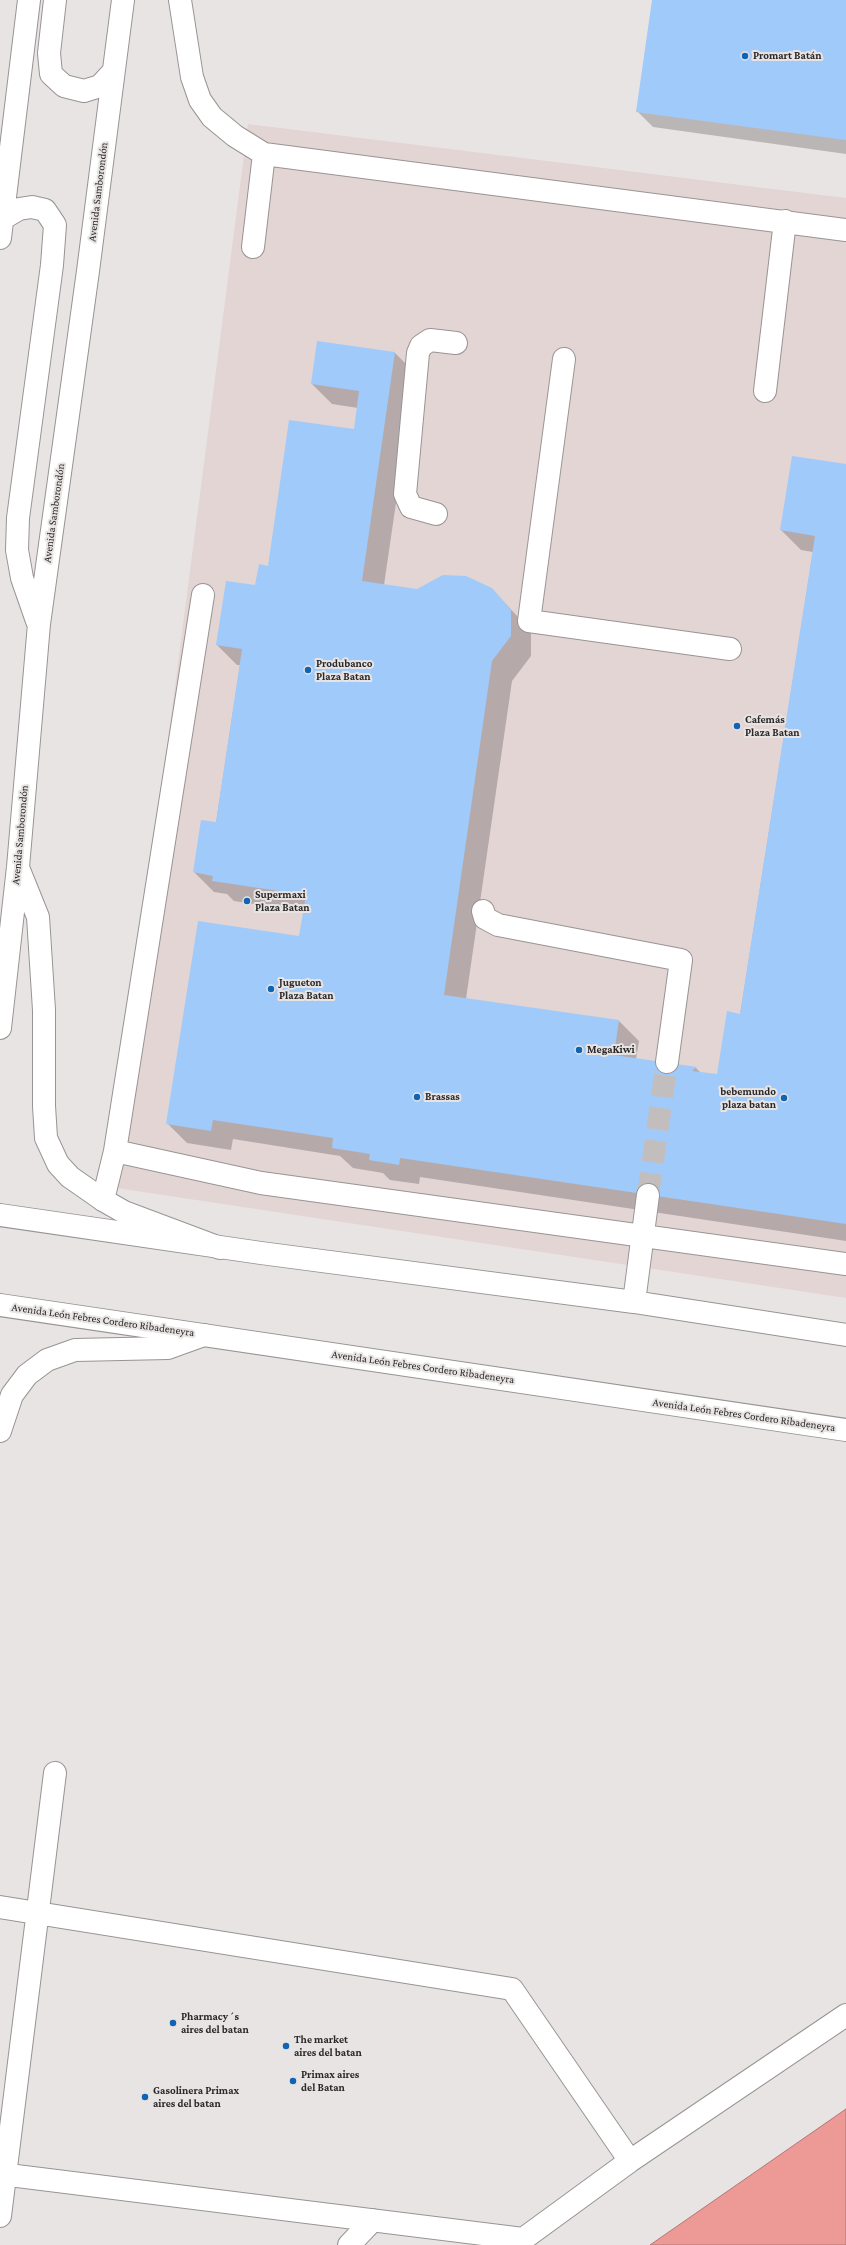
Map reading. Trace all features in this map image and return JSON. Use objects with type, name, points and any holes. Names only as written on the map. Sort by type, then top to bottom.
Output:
[{"type":"main road","points":[[1,229],[29,0]]},
{"type":"main road","points":[[55,0],[50,53],[51,74],[64,86],[84,91],[100,86],[113,72]]},
{"type":"main road","name":"Avenida Samborondón","points":[[0,1028],[18,867],[39,624],[88,271],[122,0]]},
{"type":"main road","points":[[180,0],[192,77],[200,100],[212,117],[235,136],[264,154],[846,230]]},
{"type":"main road","points":[[253,247],[264,154]]},
{"type":"main road","points":[[1,229],[19,209],[32,207],[45,210],[55,225],[52,265],[18,518],[17,550],[22,578],[39,624]]},
{"type":"main road","points":[[765,391],[785,221]]},
{"type":"main road","points":[[436,514],[411,507],[405,494],[418,353],[421,346],[430,340],[456,343]]},
{"type":"main road","points":[[564,359],[529,621],[730,649]]},
{"type":"main road","points":[[103,1200],[115,1151],[203,595]]},
{"type":"main road","points":[[18,867],[38,917],[44,1010],[44,1106],[46,1138],[58,1164],[70,1177],[103,1200],[140,1219],[220,1248]]},
{"type":"main road","points":[[482,911],[485,918],[498,925],[681,960],[667,1062]]},
{"type":"main road","points":[[115,1151],[261,1183],[846,1264]]},
{"type":"main road","points":[[634,1302],[648,1195]]},
{"type":"main road","points":[[0,1215],[220,1248],[634,1302],[846,1334]]},
{"type":"main road","name":"Avenida León Febres Cordero Ribadeneyra","points":[[0,1305],[846,1430]]},
{"type":"main road","points":[[0,1431],[12,1395],[27,1375],[47,1360],[74,1350],[168,1348],[204,1335]]},
{"type":"main road","points":[[0,2216],[2,2174],[56,1773]]},
{"type":"main road","points":[[0,1907],[512,1989],[630,2161]]},
{"type":"main road","points":[[2,2174],[373,2220],[519,2242],[630,2161],[846,2015]]},
{"type":"main road","points":[[349,2245],[373,2220]]},
{"type":"shaded area","points":[[248,124],[846,198],[846,1298],[110,1187]]},
{"type":"shaded area","points":[[846,2109],[846,2245],[650,2245]]},
{"type":"building","name":"Promart Batán","points":[[652,0],[846,0],[846,140],[636,112]]},
{"type":"building","points":[[317,341],[395,352],[362,581],[417,589],[443,575],[466,576],[492,588],[511,610],[511,636],[492,661],[444,995],[619,1020],[614,1055],[697,1067],[692,1071],[717,1074],[727,1011],[740,1014],[815,536],[780,530],[792,456],[846,464],[846,1224],[400,1158],[399,1165],[369,1160],[370,1154],[332,1148],[333,1138],[213,1120],[211,1131],[166,1124],[198,921],[299,936],[306,895],[212,881],[213,876],[193,872],[201,820],[216,822],[242,649],[216,645],[226,581],[255,585],[259,564],[268,566],[289,420],[354,429],[359,391],[311,384]]},
{"type":"tunnel","points":[[648,1195],[667,1062]]},
{"type":"place","name":"Promart Batán","points":[[745,56]]},
{"type":"place","name":"Produbanco Plaza Batan","points":[[308,670]]},
{"type":"place","name":"Cafemás Plaza Batan","points":[[737,726]]},
{"type":"place","name":"Supermaxi Plaza Batan","points":[[247,901]]},
{"type":"place","name":"Jugueton Plaza Batan","points":[[271,989]]},
{"type":"place","name":"MegaKiwi","points":[[579,1050]]},
{"type":"place","name":"Brassas","points":[[417,1097]]},
{"type":"place","name":"bebemundo plaza batan","points":[[784,1098]]},
{"type":"place","name":"Pharmacy´s aires del batan","points":[[173,2023]]},
{"type":"place","name":"The market aires del batan","points":[[286,2046]]},
{"type":"place","name":"Primax aires del Batan","points":[[293,2081]]},
{"type":"place","name":"Gasolinera Primax aires del batan","points":[[145,2097]]}]
